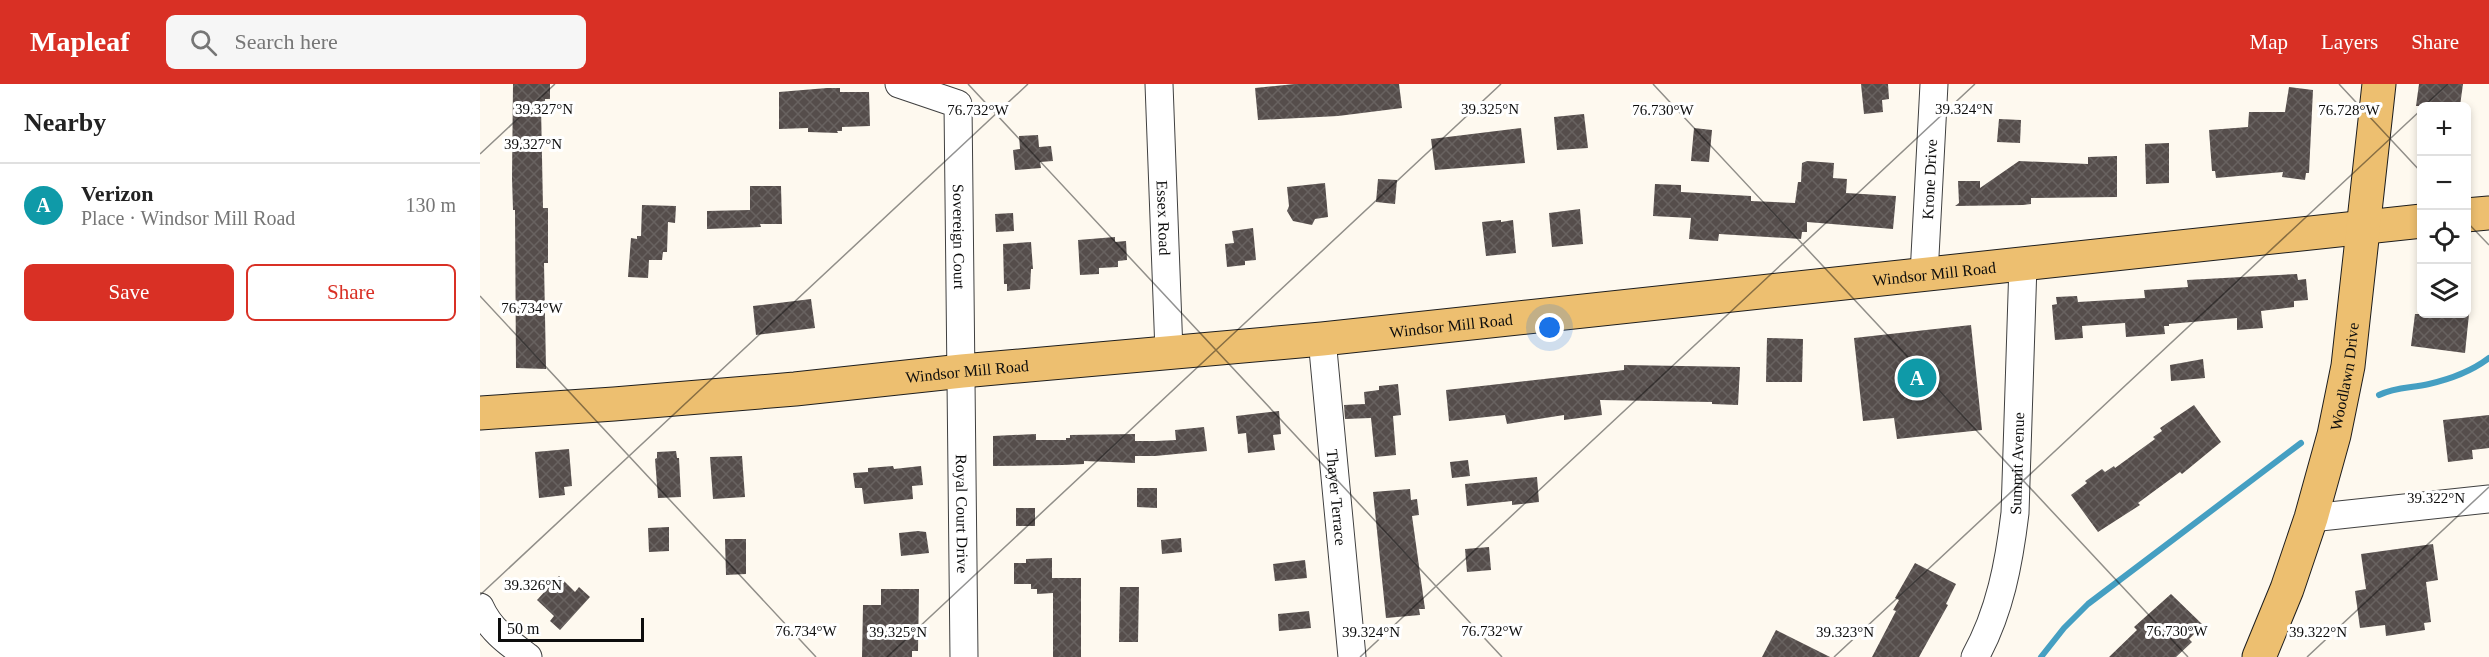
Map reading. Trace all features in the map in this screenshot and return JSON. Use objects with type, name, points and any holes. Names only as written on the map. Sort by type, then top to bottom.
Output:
[{"type":"main road","name":"Woodlawn Drive","points":[[2259,657],[2287,589],[2311,518],[2334,435],[2348,366],[2379,84]]},
{"type":"main road","points":[[2471,215],[2489,213]]},
{"type":"main road","name":"Windsor Mill Road","points":[[480,412],[625,404],[1322,339],[2417,221]]},
{"type":"street","name":"Sovereign Court","points":[[899,84],[958,104],[962,371]]},
{"type":"street","name":"Essex Road","points":[[1159,84],[1169,352]]},
{"type":"street","name":"Krone Drive","points":[[1924,275],[1934,84]]},
{"type":"street","name":"Summit Avenue","points":[[1975,657],[2001,596],[2011,551],[2015,513],[2023,264]]},
{"type":"street","name":"Thayer Terrace","points":[[1322,339],[1352,657]]},
{"type":"street","name":"Royal Court Drive","points":[[962,371],[964,657]]},
{"type":"street","points":[[2311,518],[2489,499]]},
{"type":"street","points":[[480,607],[485,620],[528,657]]},
{"type":"building","points":[[513,84],[550,84],[550,99],[545,99],[545,106],[541,106],[543,208],[548,208],[548,263],[544,263],[546,369],[516,368],[515,210],[513,210],[512,178]]},
{"type":"building","points":[[1295,84],[1399,84],[1402,108],[1338,116],[1258,120],[1255,88]]},
{"type":"building","points":[[1861,84],[1888,84],[1889,99],[1882,100],[1883,112],[1864,114]]},
{"type":"building","points":[[2419,84],[2463,84],[2461,102],[2417,102],[2416,106]]},
{"type":"building","points":[[2289,87],[2313,90],[2309,173],[2306,173],[2305,180],[2282,177],[2283,172],[2216,178],[2215,171],[2212,171],[2209,130],[2248,127],[2249,112],[2285,112]]},
{"type":"building","points":[[840,88],[840,92],[869,92],[870,126],[842,127],[842,131],[837,131],[838,133],[808,132],[808,128],[779,129],[779,92]]},
{"type":"building","points":[[1584,114],[1588,148],[1557,150],[1554,117]]},
{"type":"building","points":[[1999,119],[2021,120],[2020,143],[1997,142]]},
{"type":"building","points":[[1521,128],[1525,163],[1435,170],[1431,139]]},
{"type":"building","points":[[1694,128],[1712,130],[1709,162],[1691,161]]},
{"type":"building","points":[[1038,135],[1039,147],[1051,146],[1053,161],[1040,162],[1041,168],[1015,170],[1013,150],[1020,149],[1019,136]]},
{"type":"building","points":[[2169,143],[2169,183],[2146,184],[2145,144]]},
{"type":"building","points":[[2117,156],[2117,197],[2031,198],[2031,204],[2023,205],[1955,206],[1959,203],[1958,181],[1980,181],[1980,188],[2019,161],[2088,164],[2088,157]]},
{"type":"building","points":[[1807,161],[1834,163],[1833,178],[1847,179],[1846,193],[1896,196],[1893,229],[1807,222],[1807,232],[1802,232],[1801,239],[1719,234],[1718,241],[1689,239],[1691,218],[1653,216],[1655,184],[1681,185],[1681,192],[1751,196],[1751,201],[1795,203],[1798,182],[1801,182],[1802,163]]},
{"type":"building","points":[[1378,179],[1397,180],[1395,204],[1376,202]]},
{"type":"building","points":[[1325,183],[1328,217],[1315,219],[1312,225],[1293,221],[1287,211],[1289,206],[1287,187]]},
{"type":"building","points":[[750,186],[781,186],[782,224],[707,229],[707,211],[750,210]]},
{"type":"building","points":[[642,205],[676,206],[675,223],[668,222],[667,252],[663,252],[662,260],[649,260],[648,278],[628,277],[631,238],[637,239],[637,236],[641,236]]},
{"type":"building","points":[[1580,209],[1583,244],[1552,247],[1549,213]]},
{"type":"building","points":[[1013,213],[1014,231],[996,232],[995,214]]},
{"type":"building","points":[[1501,220],[1501,222],[1513,220],[1516,253],[1486,256],[1482,222]]},
{"type":"building","points":[[1253,228],[1256,260],[1245,261],[1245,265],[1227,267],[1225,244],[1234,243],[1232,231]]},
{"type":"building","points":[[1115,237],[1115,242],[1126,241],[1127,260],[1118,261],[1118,267],[1099,268],[1099,274],[1080,275],[1078,240]]},
{"type":"building","points":[[1031,242],[1033,269],[1031,269],[1030,289],[1007,291],[1007,284],[1004,284],[1003,244]]},
{"type":"building","points":[[2297,274],[2298,280],[2306,279],[2308,300],[2294,301],[2294,307],[2261,311],[2263,328],[2237,330],[2237,318],[2169,324],[2169,326],[2164,326],[2165,334],[2126,337],[2125,323],[2082,326],[2083,338],[2055,340],[2052,305],[2057,304],[2056,297],[2077,296],[2078,302],[2145,298],[2144,290],[2188,287],[2187,280]]},
{"type":"building","points":[[811,299],[815,328],[756,335],[753,306]]},
{"type":"building","points":[[2415,314],[2417,318],[2469,318],[2465,353],[2411,346]]},
{"type":"building","points":[[1971,325],[1982,430],[1897,439],[1894,418],[1863,421],[1854,338]]},
{"type":"building","points":[[1767,338],[1803,339],[1802,382],[1766,382]]},
{"type":"building","points":[[2203,359],[2205,378],[2171,381],[2170,365]]},
{"type":"building","points":[[1624,365],[1740,367],[1738,405],[1712,404],[1712,402],[1600,400],[1602,415],[1564,420],[1564,415],[1507,424],[1505,415],[1449,421],[1446,390],[1624,370]]},
{"type":"building","points":[[1398,384],[1401,415],[1393,416],[1396,455],[1375,457],[1371,418],[1345,419],[1344,405],[1365,404],[1364,392],[1379,390],[1379,386]]},
{"type":"building","points":[[2194,405],[2221,442],[2182,474],[2180,472],[2138,503],[2140,505],[2098,532],[2071,495],[2102,469],[2105,472],[2114,466],[2115,468],[2155,439],[2153,437],[2162,431],[2160,428]]},
{"type":"building","points":[[1279,411],[1281,434],[1273,435],[1275,450],[1248,453],[1246,433],[1238,434],[1236,416]]},
{"type":"building","points":[[2489,415],[2489,448],[2472,450],[2473,459],[2448,462],[2443,420]]},
{"type":"building","points":[[1204,427],[1207,451],[1135,456],[1135,463],[1084,461],[1084,464],[993,466],[993,436],[1036,434],[1036,440],[1066,440],[1070,438],[1070,435],[1135,434],[1135,441],[1156,441],[1176,440],[1175,430]]},
{"type":"building","points":[[569,449],[572,486],[564,487],[565,495],[539,498],[535,452]]},
{"type":"building","points":[[676,451],[677,458],[679,458],[681,497],[658,498],[655,459],[657,452]]},
{"type":"building","points":[[742,456],[745,497],[713,499],[710,457]]},
{"type":"building","points":[[1468,460],[1470,476],[1452,478],[1450,462]]},
{"type":"building","points":[[893,466],[894,469],[921,466],[923,485],[912,486],[913,499],[864,504],[862,488],[855,488],[853,473],[868,472],[868,468]]},
{"type":"building","points":[[1537,477],[1539,502],[1512,505],[1512,501],[1467,506],[1465,484]]},
{"type":"building","points":[[1137,488],[1157,488],[1157,508],[1137,507]]},
{"type":"building","points":[[1410,489],[1411,500],[1417,499],[1419,515],[1412,516],[1425,609],[1419,609],[1420,615],[1386,618],[1373,492]]},
{"type":"building","points":[[1016,508],[1035,508],[1035,526],[1016,526]]},
{"type":"building","points":[[669,527],[669,551],[649,552],[648,528]]},
{"type":"building","points":[[926,532],[929,553],[901,556],[899,533]]},
{"type":"building","points":[[1181,538],[1182,552],[1162,554],[1161,540]]},
{"type":"building","points":[[725,539],[746,539],[746,574],[726,575]]},
{"type":"building","points":[[2433,544],[2438,580],[2426,582],[2431,622],[2424,623],[2425,630],[2386,636],[2385,625],[2360,628],[2355,591],[2366,589],[2361,554]]},
{"type":"building","points":[[1489,547],[1491,570],[1467,572],[1465,549]]},
{"type":"building","points":[[1052,558],[1052,578],[1081,578],[1081,657],[1053,657],[1053,593],[1037,594],[1037,589],[1031,589],[1031,584],[1014,584],[1014,563],[1026,563],[1026,559]]},
{"type":"building","points":[[1305,560],[1307,578],[1275,581],[1273,564]]},
{"type":"building","points":[[1915,563],[1956,584],[1946,604],[1948,605],[1919,657],[1872,657],[1896,611],[1893,610],[1899,600],[1895,598]]},
{"type":"building","points":[[559,576],[575,592],[579,587],[590,597],[560,630],[550,621],[554,616],[537,600]]},
{"type":"building","points":[[1120,587],[1139,587],[1138,642],[1119,642]]},
{"type":"building","points":[[881,589],[919,589],[918,651],[912,651],[912,657],[862,657],[863,605],[881,605]]},
{"type":"building","points":[[2171,594],[2203,625],[2189,639],[2192,642],[2176,657],[2109,657],[2137,630],[2134,627]]},
{"type":"building","points":[[1309,611],[1311,628],[1279,631],[1278,614]]},
{"type":"building","points":[[1776,630],[1830,657],[1762,657]]},
{"type":"waterway","points":[[2379,395],[2391,390],[2429,384],[2453,377],[2476,367],[2489,358]]},
{"type":"waterway","points":[[2041,657],[2064,628],[2088,604],[2301,443]]},
{"type":"place","name":"Verizon","points":[[1917,378]]}]
